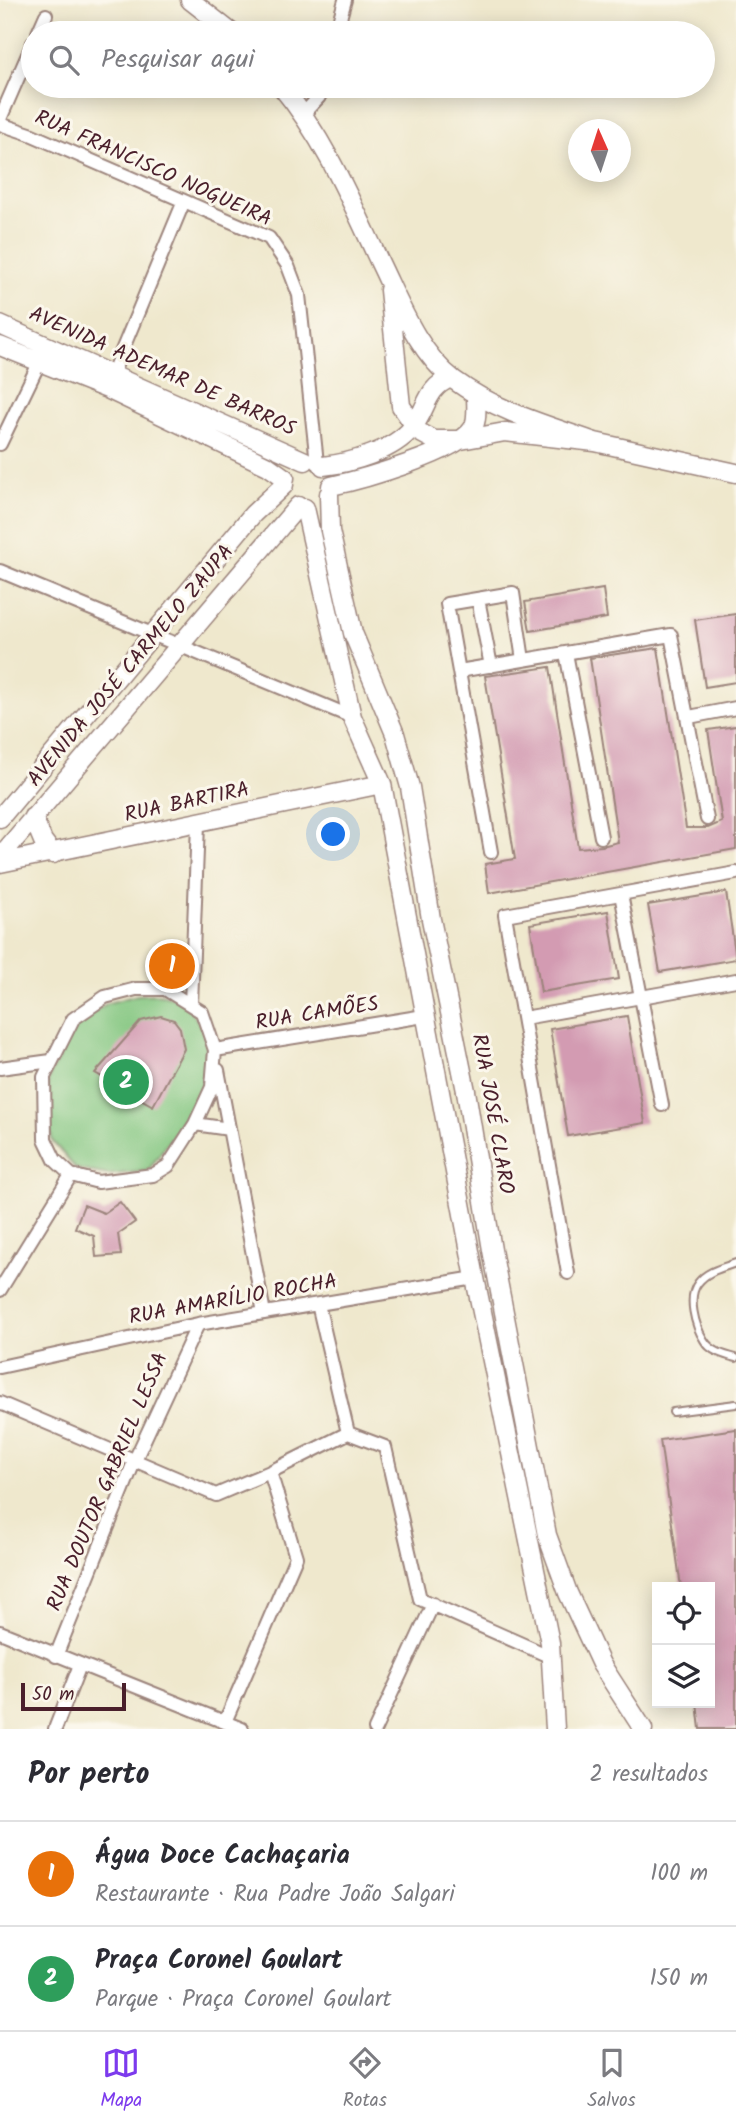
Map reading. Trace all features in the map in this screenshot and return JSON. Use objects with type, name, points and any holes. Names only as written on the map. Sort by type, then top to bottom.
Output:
[{"type":"street","points":[[190,0],[217,21]]},
{"type":"street","points":[[339,21],[345,0]]},
{"type":"street","points":[[43,21],[46,15]]},
{"type":"street","points":[[0,122],[21,72]]},
{"type":"street","points":[[291,98],[304,113],[326,150],[388,280],[426,351],[451,378],[488,403],[595,442]]},
{"type":"street","points":[[304,113],[318,98]]},
{"type":"street","name":"RUA FRANCISCO NOGUEIRA","points":[[0,122],[269,238],[288,266],[299,295],[315,463]]},
{"type":"street","points":[[109,382],[184,201]]},
{"type":"street","points":[[388,280],[401,406],[414,426],[434,440],[461,440],[505,432],[595,442],[736,473]]},
{"type":"street","name":"AVENIDA ADEMAR DE BARROS","points":[[0,325],[49,346],[109,382],[268,466],[284,482]]},
{"type":"street","name":"AVENIDA ADEMAR DE BARROS","points":[[0,346],[39,362],[109,382],[315,463]]},
{"type":"street","points":[[0,444],[49,346]]},
{"type":"street","points":[[451,378],[433,388],[414,426],[390,446],[292,467],[284,482],[288,497],[301,507],[352,717],[382,785],[424,1016],[551,1657],[555,1729]]},
{"type":"street","points":[[301,507],[320,505],[330,490],[372,477],[461,440],[473,428],[476,395]]},
{"type":"street","points":[[315,463],[330,490]]},
{"type":"street","name":"AVENIDA JOSÉ CARMELO ZAUPA","points":[[2,811],[253,514],[284,482]]},
{"type":"street","name":"RUA JOSÉ CLARO","points":[[330,490],[330,531],[354,633],[395,734],[410,787],[431,919],[466,1091],[492,1250],[547,1535],[568,1593],[601,1664],[643,1729]]},
{"type":"street","name":"AVENIDA JOSÉ CARMELO ZAUPA","points":[[0,857],[177,647],[301,507]]},
{"type":"street","points":[[0,571],[177,647],[352,717]]},
{"type":"street","points":[[491,852],[447,604],[513,593],[523,660]]},
{"type":"street","points":[[478,599],[491,666]]},
{"type":"street","points":[[458,671],[671,635],[707,819]]},
{"type":"street","points":[[566,653],[601,837]]},
{"type":"street","points":[[689,718],[736,708]]},
{"type":"street","name":"RUA BARTIRA","points":[[0,863],[382,785]]},
{"type":"street","points":[[33,817],[43,841],[53,854]]},
{"type":"street","points":[[191,1004],[198,824]]},
{"type":"street","points":[[568,1273],[505,915],[736,873]]},
{"type":"street","points":[[621,894],[662,1105]]},
{"type":"street","points":[[524,1018],[736,979]]},
{"type":"street","points":[[216,1056],[212,1087],[195,1124],[168,1166],[153,1175],[98,1182],[71,1175],[55,1160],[45,1139],[44,1077],[73,1019],[105,997],[136,989],[165,989],[202,1012],[216,1056],[264,1313]]},
{"type":"street","name":"RUA CAMÕES","points":[[216,1056],[424,1016]]},
{"type":"street","points":[[0,1068],[51,1061]]},
{"type":"street","points":[[195,1124],[229,1129]]},
{"type":"street","points":[[0,1290],[71,1175]]},
{"type":"street","name":"RUA AMARÍLIO ROCHA","points":[[0,1367],[198,1324],[475,1278]]},
{"type":"street","points":[[318,1304],[348,1433]]},
{"type":"street","name":"RUA DOUTOR GABRIEL LESSA","points":[[56,1656],[134,1462],[198,1324]]},
{"type":"street","points":[[0,1403],[216,1495],[270,1472],[348,1433],[384,1447],[420,1599],[551,1657]]},
{"type":"street","points":[[225,1722],[296,1557],[270,1472]]},
{"type":"street","points":[[375,1729],[433,1604]]},
{"type":"street","points":[[0,1632],[242,1729]]},
{"type":"street","points":[[55,1729],[80,1665]]},
{"type":"lane","points":[[736,1263],[708,1273],[696,1284],[691,1301],[704,1341],[720,1355],[736,1358]]},
{"type":"lane","points":[[673,1412],[736,1404]]},
{"type":"green space","points":[[161,994],[177,1000],[196,1018],[202,1030],[208,1058],[204,1084],[187,1115],[148,1171],[108,1175],[76,1169],[52,1141],[47,1107],[48,1079],[76,1023],[108,1003],[137,995]]},
{"type":"building","points":[[603,589],[607,618],[530,631],[525,602]]},
{"type":"building","points":[[736,614],[736,682],[705,687],[695,620]]},
{"type":"building","points":[[658,648],[686,828],[708,828],[722,822],[708,730],[736,726],[736,849],[489,893],[485,864],[515,859],[485,676],[550,667],[578,848],[602,846],[618,842],[590,658]]},
{"type":"building","points":[[726,892],[736,959],[660,972],[648,905]]},
{"type":"building","points":[[608,911],[619,979],[541,992],[530,924]]},
{"type":"building","points":[[162,955],[182,955],[181,980],[162,980]]},
{"type":"building","points":[[161,1016],[174,1020],[180,1028],[184,1049],[153,1106],[95,1073],[141,1021]]},
{"type":"building","points":[[627,1016],[645,1123],[568,1136],[550,1029]]},
{"type":"building","points":[[120,1202],[135,1222],[118,1234],[121,1255],[96,1257],[94,1236],[75,1228],[84,1205],[104,1213]]},
{"type":"building","points":[[736,1429],[736,1729],[700,1729],[698,1708],[715,1708],[715,1582],[680,1582],[660,1440]]},
{"type":"place","name":"Água Doce Cachaçaria","points":[[172,966]]},
{"type":"place","name":"Praça Coronel Goulart","points":[[126,1082]]}]
